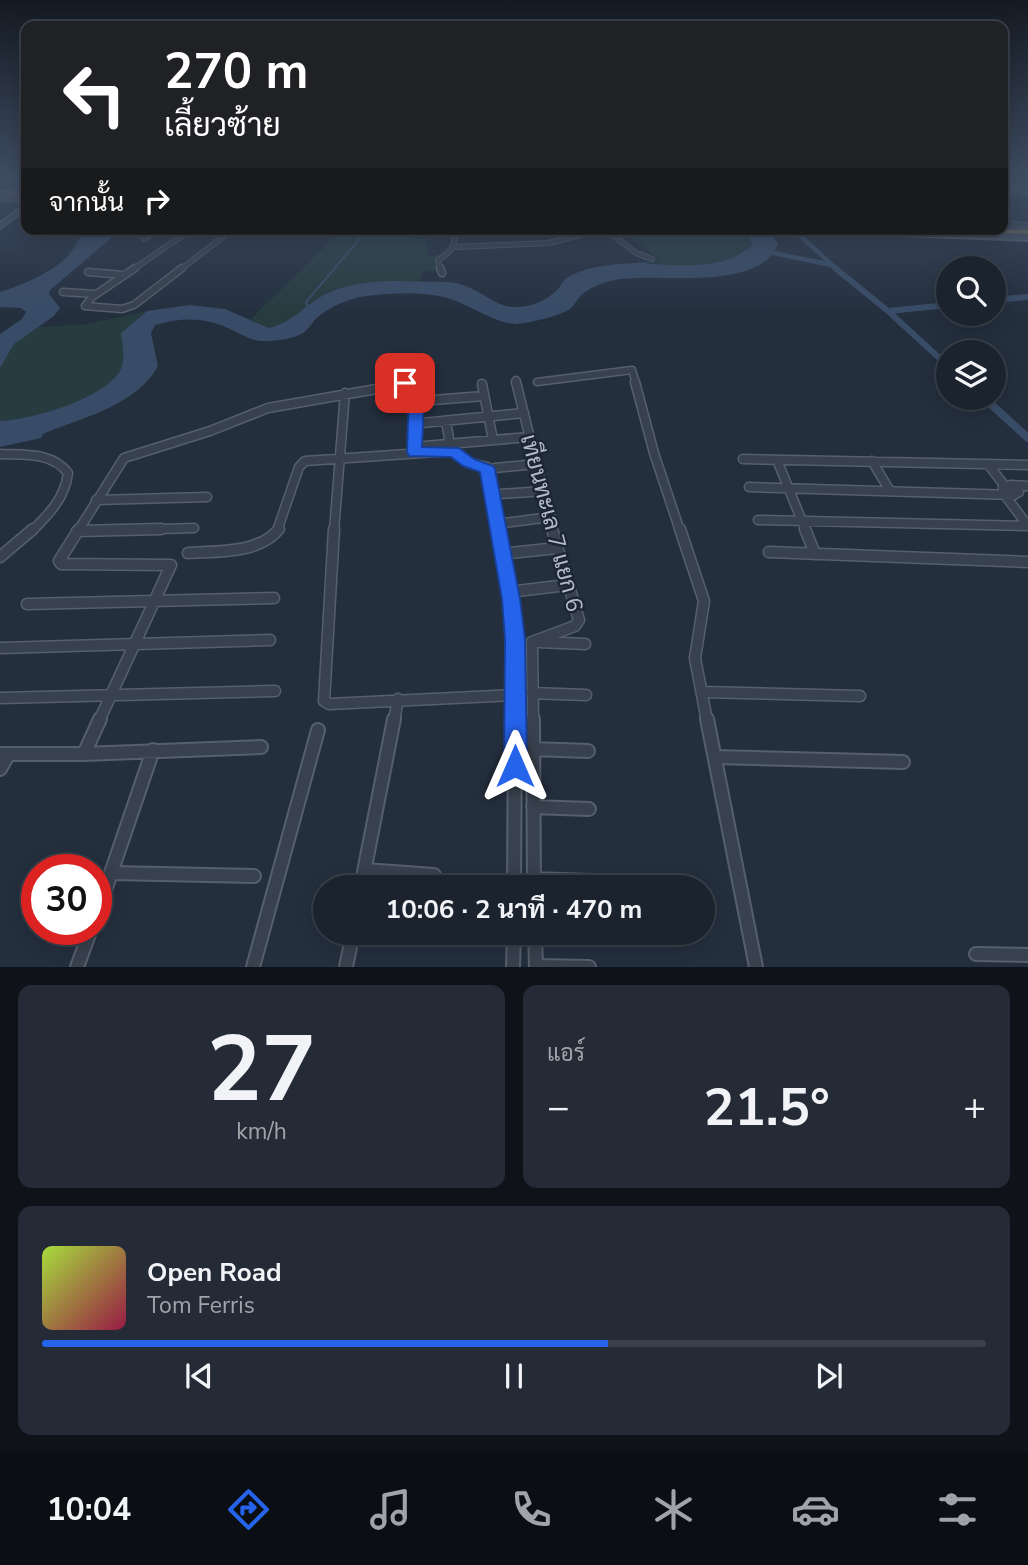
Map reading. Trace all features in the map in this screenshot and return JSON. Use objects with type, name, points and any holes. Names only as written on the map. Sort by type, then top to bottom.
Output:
[{"type":"highway","points":[[1008,227],[1028,233]]},
{"type":"highway","points":[[1008,232],[1028,233]]},
{"type":"main road","points":[[1008,233],[1028,233]]},
{"type":"main road","points":[[1008,235],[1028,233]]},
{"type":"main road","points":[[964,235],[1003,235]]},
{"type":"street","points":[[144,239],[150,235]]},
{"type":"street","points":[[183,235],[96,294],[85,306],[122,309],[134,305],[225,235]]},
{"type":"street","points":[[453,235],[455,247]]},
{"type":"street","points":[[442,273],[438,260],[455,247],[554,243],[587,235]]},
{"type":"street","points":[[611,235],[636,253],[652,259]]},
{"type":"street","points":[[88,272],[124,275]]},
{"type":"street","points":[[63,292],[96,294]]},
{"type":"street","points":[[537,382],[632,370],[654,453],[704,601],[695,652],[756,967]]},
{"type":"street","name":"เทียนทะเล 7 แยก 6","points":[[516,380],[578,623],[532,642]]},
{"type":"street","points":[[482,384],[493,440]]},
{"type":"street","points":[[84,754],[170,564],[60,564],[96,500],[125,458],[210,431],[268,408],[393,385],[413,385],[416,389],[414,452]]},
{"type":"street","points":[[451,389],[452,399]]},
{"type":"street","points":[[345,393],[324,698],[329,704],[516,695]]},
{"type":"street","points":[[420,401],[484,396]]},
{"type":"street","points":[[422,423],[524,413]]},
{"type":"street","points":[[446,421],[450,444]]},
{"type":"street","points":[[425,446],[529,436]]},
{"type":"street","points":[[188,553],[235,549],[269,539],[281,526],[302,463],[340,457],[454,452],[468,463],[487,468],[511,599],[515,639],[514,875]]},
{"type":"street","points":[[0,454],[45,456],[60,460],[67,467],[69,476],[65,489],[39,526],[0,557]]},
{"type":"street","points":[[743,459],[1028,464]]},
{"type":"street","points":[[777,460],[815,554]]},
{"type":"street","points":[[872,461],[890,491]]},
{"type":"street","points":[[495,468],[537,464]]},
{"type":"street","points":[[988,464],[1027,524]]},
{"type":"street","points":[[1008,491],[1028,486]]},
{"type":"street","points":[[749,487],[1008,491],[1028,495]]},
{"type":"street","points":[[500,495],[545,491]]},
{"type":"street","points":[[96,500],[207,497]]},
{"type":"street","points":[[504,523],[551,517]]},
{"type":"street","points":[[758,520],[1027,524]]},
{"type":"street","points":[[77,531],[194,528]]},
{"type":"street","points":[[510,553],[557,548]]},
{"type":"street","points":[[769,552],[1028,562]]},
{"type":"street","points":[[517,591],[568,585]]},
{"type":"street","points":[[27,604],[274,598]]},
{"type":"street","points":[[0,648],[270,640]]},
{"type":"street","points":[[533,875],[532,642],[585,644]]},
{"type":"street","points":[[0,698],[275,691]]},
{"type":"street","points":[[702,692],[860,696]]},
{"type":"street","points":[[532,693],[586,695]]},
{"type":"street","points":[[364,875],[398,699]]},
{"type":"street","points":[[253,967],[318,730]]},
{"type":"street","points":[[0,769],[4,754],[84,754],[261,747]]},
{"type":"street","points":[[532,749],[588,751]]},
{"type":"street","points":[[153,750],[113,873],[254,876]]},
{"type":"street","points":[[715,757],[903,762]]},
{"type":"street","points":[[533,807],[589,809]]},
{"type":"street","points":[[365,870],[434,875]]},
{"type":"street","points":[[77,967],[85,945]]},
{"type":"street","points":[[346,967],[351,945]]},
{"type":"street","points":[[513,967],[514,945]]},
{"type":"street","points":[[535,945],[536,966],[589,967]]},
{"type":"street","points":[[976,954],[1028,955]]},
{"type":"green space","points":[[337,235],[407,235],[426,239],[429,256],[441,255],[436,261],[436,270],[423,272],[420,281],[362,283],[325,295],[278,326],[269,328],[251,319]]},
{"type":"green space","points":[[628,235],[748,235],[752,245],[729,259],[716,263],[646,264],[660,260]]},
{"type":"green space","points":[[147,311],[121,333],[123,362],[120,371],[98,391],[47,412],[0,421],[0,368],[14,344],[27,333],[36,327],[82,325]]},
{"type":"water","points":[[82,235],[115,235],[50,290],[49,294],[60,308],[54,316],[14,344],[0,368],[0,334],[22,319],[26,312],[21,308],[0,307],[0,292],[43,274],[59,264]]},
{"type":"water","points":[[748,235],[772,235],[778,244],[769,258],[754,268],[736,274],[609,281],[585,292],[567,311],[515,324],[493,318],[446,298],[411,293],[366,296],[347,301],[323,313],[303,333],[278,340],[254,340],[204,321],[185,320],[155,325],[151,333],[158,366],[136,391],[107,409],[43,434],[41,438],[0,447],[0,421],[65,406],[98,391],[111,381],[120,371],[123,362],[121,333],[147,311],[190,305],[225,309],[269,328],[277,326],[317,299],[338,289],[399,281],[456,283],[499,304],[521,307],[549,297],[568,277],[577,272],[616,264],[646,262],[688,265],[716,263],[741,253],[752,245]]},
{"type":"waterway","points":[[308,308],[306,302],[363,235]]},
{"type":"waterway","points":[[800,235],[830,263]]},
{"type":"waterway","points":[[763,251],[832,265],[838,270]]},
{"type":"waterway","points":[[835,268],[888,311]]},
{"type":"waterway","points":[[1006,299],[1028,297]]},
{"type":"waterway","points":[[888,311],[936,306]]},
{"type":"waterway","points":[[888,311],[936,355]]},
{"type":"waterway","points":[[997,410],[1028,438]]},
{"type":"route","points":[[405,383],[411,383],[416,389],[414,452],[450,451],[468,463],[480,464],[488,469],[511,599],[515,639],[515,766]]}]
